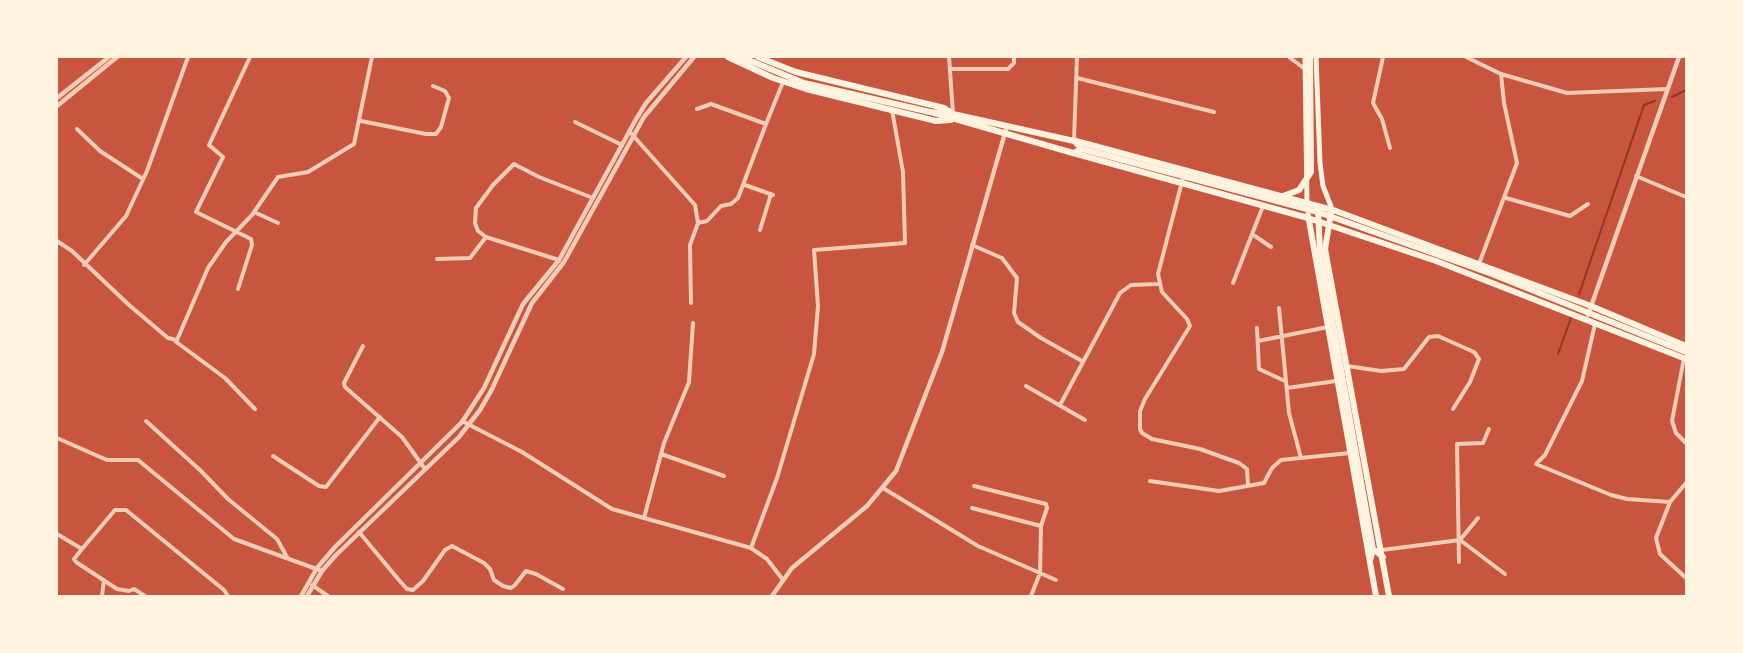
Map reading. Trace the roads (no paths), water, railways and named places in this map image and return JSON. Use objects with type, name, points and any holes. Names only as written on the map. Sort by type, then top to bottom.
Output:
[{"type":"main road","points":[[728,57],[783,82],[936,121],[952,117]]},
{"type":"main road","points":[[741,57],[804,83],[952,117],[1075,141],[1332,209],[1591,306],[1686,346]]},
{"type":"main road","points":[[759,57],[796,72],[944,108],[952,117],[1005,135],[1327,225],[1436,261],[1595,324],[1686,356]]},
{"type":"main road","points":[[1307,57],[1305,69],[1308,219],[1376,596]]},
{"type":"main road","points":[[1272,200],[1299,190],[1311,172],[1307,57]]},
{"type":"main road","points":[[1316,57],[1320,164],[1323,186],[1332,209],[1327,225],[1325,249],[1389,596]]},
{"type":"main road","points":[[1075,141],[1083,149],[1318,212],[1492,274],[1686,356]]},
{"type":"main road","points":[[1073,153],[1083,149]]},
{"type":"main road","points":[[1318,212],[1320,251],[1372,547],[1370,561]]},
{"type":"main road","points":[[1372,547],[1383,557]]},
{"type":"street","points":[[57,98],[109,57]]},
{"type":"street","points":[[57,106],[117,57]]},
{"type":"street","points":[[84,265],[126,216],[143,179],[188,57]]},
{"type":"street","points":[[238,289],[252,241],[196,212],[223,157],[209,145],[250,57]]},
{"type":"street","points":[[174,341],[182,333],[208,268],[235,232],[254,212],[278,177],[308,172],[350,150],[358,139],[372,57]]},
{"type":"street","points":[[320,570],[469,425],[495,384],[532,303],[562,261],[597,200],[646,103],[686,57]]},
{"type":"street","points":[[597,200],[622,145],[655,101],[694,57]]},
{"type":"street","points":[[949,57],[952,117]]},
{"type":"street","points":[[950,69],[1008,69],[1014,63],[1014,57]]},
{"type":"street","points":[[1075,141],[1077,57]]},
{"type":"street","points":[[1289,57],[1305,69],[1316,67]]},
{"type":"street","points":[[1383,57],[1373,103],[1382,119],[1390,148]]},
{"type":"street","points":[[1466,57],[1501,74],[1567,93],[1667,89]]},
{"type":"street","points":[[1586,320],[1678,57]]},
{"type":"street","points":[[1479,264],[1506,198],[1515,172],[1517,156],[1504,103],[1501,74]]},
{"type":"street","points":[[1077,78],[1214,112]]},
{"type":"street","points":[[698,223],[707,221],[721,206],[735,202],[745,185],[783,82]]},
{"type":"street","points":[[844,98],[847,85]]},
{"type":"street","points":[[361,121],[436,134],[441,127],[449,98],[445,91],[433,86]]},
{"type":"street","points":[[697,109],[711,104],[766,124]]},
{"type":"street","points":[[752,548],[777,478],[814,354],[818,306],[814,250],[905,243],[903,172],[892,110]]},
{"type":"street","points":[[575,122],[622,145]]},
{"type":"street","points":[[772,596],[783,580],[810,552],[867,506],[896,471],[942,352],[1007,126]]},
{"type":"street","points":[[76,129],[100,151],[143,179]]},
{"type":"street","points":[[631,133],[695,206],[698,223],[690,245],[692,303]]},
{"type":"street","points":[[562,261],[486,237],[478,231],[475,223],[476,208],[493,185],[514,164],[539,177],[597,200]]},
{"type":"street","points":[[1185,171],[1159,266],[1158,284],[1167,299],[1187,319],[1190,326],[1145,399],[1138,421],[1142,433],[1152,439],[1200,450],[1239,464],[1247,470],[1248,484]]},
{"type":"street","points":[[1636,176],[1686,197]]},
{"type":"street","points":[[745,185],[772,194],[760,230]]},
{"type":"street","points":[[1506,198],[1570,216],[1588,204]]},
{"type":"street","points":[[1233,283],[1263,206]]},
{"type":"street","points":[[254,212],[278,223]]},
{"type":"street","points":[[1252,234],[1271,247]]},
{"type":"street","points":[[437,259],[470,258],[486,237]]},
{"type":"street","points":[[57,241],[72,251],[84,265],[129,305],[225,378],[255,409]]},
{"type":"street","points":[[971,245],[1002,258],[1017,278],[1014,313],[1018,322],[1082,361]]},
{"type":"street","points":[[302,596],[352,529],[462,421],[484,388],[523,304],[562,261]]},
{"type":"street","points":[[1060,405],[1120,293],[1131,285],[1158,284]]},
{"type":"street","points":[[1280,308],[1281,337],[1292,424],[1301,458]]},
{"type":"street","points":[[645,518],[661,454],[689,382],[693,323]]},
{"type":"street","points":[[1595,324],[1582,381],[1545,454],[1536,464],[1611,495],[1627,499],[1670,502]]},
{"type":"street","points":[[1258,341],[1328,327]]},
{"type":"street","points":[[1257,328],[1259,369],[1286,381]]},
{"type":"street","points":[[1347,366],[1381,371],[1404,369],[1429,337],[1438,336],[1474,352],[1479,359],[1470,382],[1453,408]]},
{"type":"street","points":[[363,346],[344,383],[364,406],[380,417],[407,442],[425,469]]},
{"type":"street","points":[[1686,356],[1672,421],[1673,429],[1686,443]]},
{"type":"street","points":[[487,381],[495,384]]},
{"type":"street","points":[[1287,388],[1336,381]]},
{"type":"street","points":[[1026,386],[1085,420]]},
{"type":"street","points":[[273,456],[319,486],[326,487],[380,417]]},
{"type":"street","points":[[462,421],[522,452],[601,504],[752,548],[767,559],[783,580]]},
{"type":"street","points":[[146,422],[201,471],[228,499],[277,539],[287,557]]},
{"type":"street","points":[[1458,562],[1457,444],[1483,443],[1489,429]]},
{"type":"street","points":[[57,438],[107,460],[138,460],[234,539],[320,570]]},
{"type":"street","points":[[1150,481],[1214,491],[1264,483],[1272,468],[1281,460],[1350,453]]},
{"type":"street","points":[[661,454],[724,476]]},
{"type":"street","points":[[1686,483],[1670,502],[1656,538],[1657,549],[1686,579]]},
{"type":"street","points":[[974,486],[1046,504],[1041,526],[1040,573],[1031,596]]},
{"type":"street","points":[[883,488],[978,546],[1056,580]]},
{"type":"street","points":[[972,508],[1041,526]]},
{"type":"street","points":[[145,596],[136,590],[122,590],[74,559],[115,510],[126,510],[224,590],[228,596]]},
{"type":"street","points":[[1382,550],[1459,540],[1478,518]]},
{"type":"street","points":[[359,532],[407,589],[418,588],[445,550],[452,546],[484,563],[490,569],[494,580],[507,588],[515,585],[526,571],[563,589]]},
{"type":"street","points":[[57,534],[82,549]]},
{"type":"street","points":[[1459,540],[1505,574]]},
{"type":"street","points":[[102,596],[104,580]]},
{"type":"street","points":[[307,596],[311,584]]},
{"type":"street","points":[[311,584],[328,596]]},
{"type":"waterway","points":[[1672,97],[1686,90]]},
{"type":"waterway","points":[[1579,294],[1644,105],[1655,101]]},
{"type":"waterway","points":[[1558,354],[1571,318]]}]
